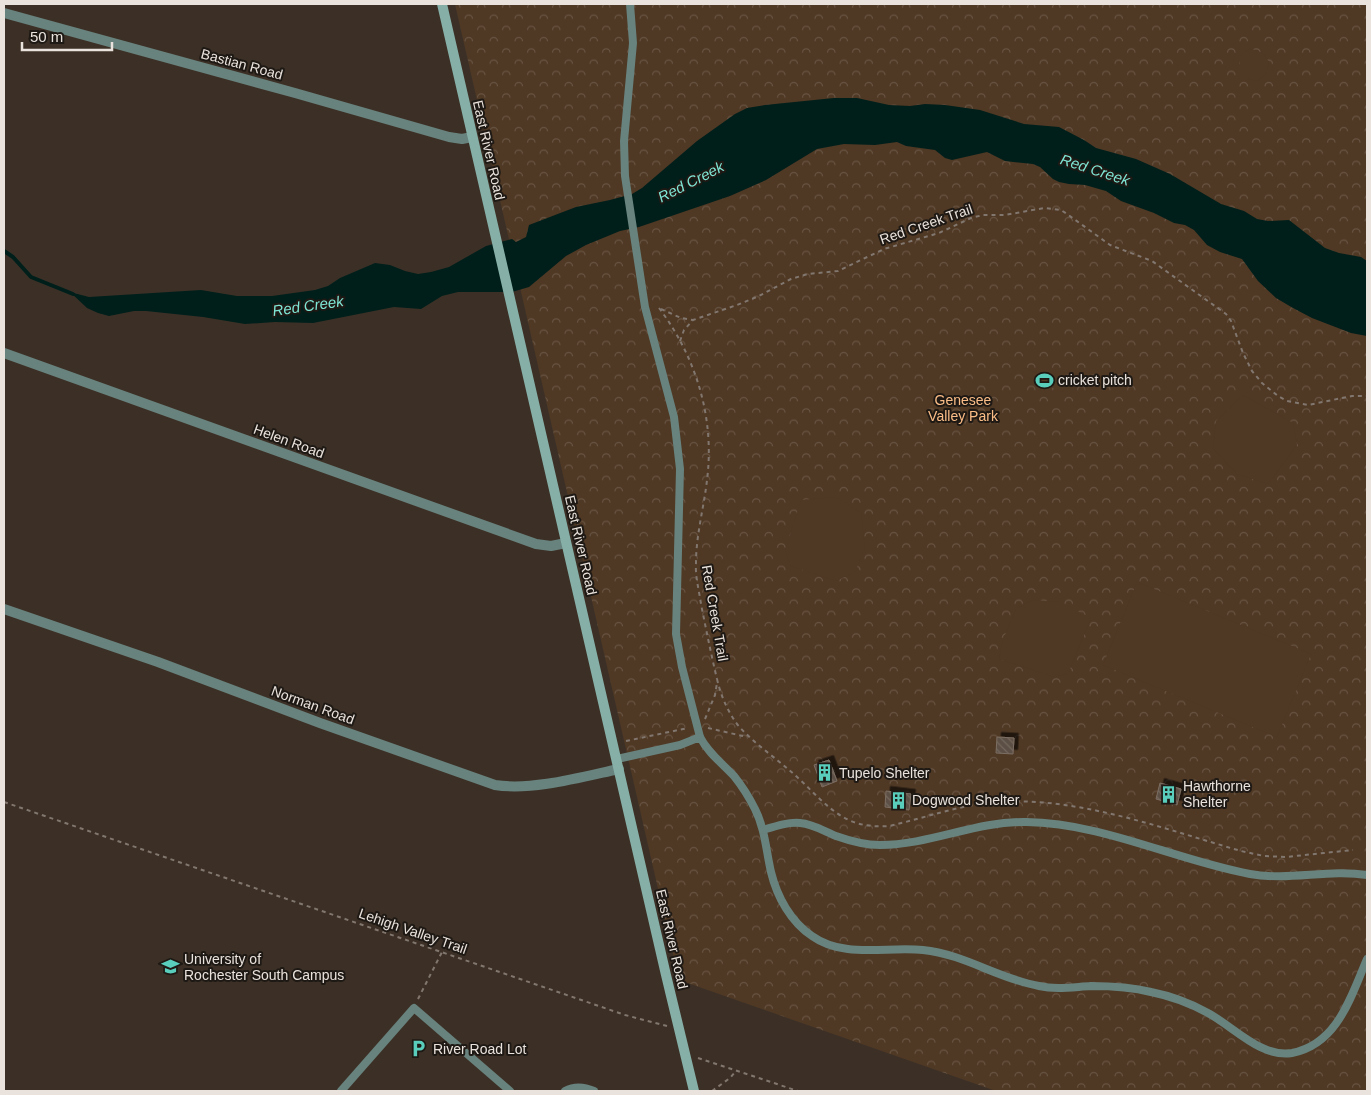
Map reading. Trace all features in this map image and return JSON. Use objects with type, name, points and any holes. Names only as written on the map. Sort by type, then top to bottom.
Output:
[{"type":"street","name":"East River Road","points":[[442,4],[512,313],[694,1091]]},
{"type":"street","name":"Bastian Road","points":[[4,13],[295,92],[449,137],[472,138]]},
{"type":"street","name":"Helen Road","points":[[4,353],[536,544],[551,546],[566,544]]},
{"type":"street","name":"Norman Road","points":[[4,609],[158,662],[320,723],[494,785],[530,786],[618,764]]},
{"type":"lane","points":[[630,4],[633,44],[624,141],[626,186],[645,307],[671,403],[678,443],[680,469],[676,634],[682,667],[700,737],[710,753],[732,775],[749,796],[763,830],[771,871],[779,896],[786,908],[804,930],[814,938],[840,948],[853,950],[904,949],[940,952],[1015,980],[1038,986],[1062,988],[1106,986],[1153,992],[1204,1010],[1256,1044],[1274,1053],[1285,1054],[1306,1049],[1326,1037],[1340,1018],[1367,959]]},
{"type":"lane","points":[[618,764],[700,737]]},
{"type":"lane","points":[[763,830],[785,824],[809,824],[857,843],[879,845],[912,842],[988,824],[1033,822],[1095,831],[1261,876],[1367,875]]},
{"type":"lane","points":[[341,1091],[414,1008],[510,1091]]},
{"type":"lane","points":[[566,1091],[571,1088],[588,1088],[594,1091]]},
{"type":"path","name":"Red Creek Trail","points":[[694,320],[743,303],[791,279],[808,274],[838,271],[884,249],[939,233],[971,218],[983,215],[1005,215],[1052,208],[1061,210],[1110,246],[1152,261],[1174,278],[1183,282],[1209,304],[1226,314],[1252,370],[1262,383],[1278,396],[1287,401],[1308,405],[1352,396],[1367,396]]},
{"type":"path","points":[[645,307],[654,306],[670,314],[694,320]]},
{"type":"path","name":"Red Creek Trail","points":[[659,308],[680,341],[699,387],[708,422],[708,478],[696,564],[697,583],[717,679],[715,695],[711,706],[703,721],[697,726]]},
{"type":"path","points":[[680,341],[684,330],[694,320]]},
{"type":"path","points":[[717,679],[724,702],[737,724],[749,738],[788,769],[836,812],[851,821],[869,825],[889,826],[972,805],[997,802],[1027,802],[1054,804],[1099,812],[1264,856],[1286,857],[1353,850]]},
{"type":"path","points":[[626,741],[697,726],[749,738]]},
{"type":"path","name":"Lehigh Valley Trail","points":[[4,802],[625,1015],[679,1029]]},
{"type":"path","points":[[414,1008],[442,952]]},
{"type":"path","points":[[694,1057],[798,1091]]},
{"type":"path","points":[[712,1091],[730,1078],[735,1071]]},
{"type":"green space","name":"Genesee Valley Park","points":[[455,4],[1367,4],[1367,1091],[996,1091],[679,980]]},
{"type":"green space","points":[[1251,49],[1263,54],[1269,64],[1265,75],[1257,81],[1246,78],[1240,66],[1240,56],[1245,51]]},
{"type":"green space","name":"cricket pitch","points":[[1025,368],[1065,385],[1063,392],[1022,375]]},
{"type":"green space","points":[[1243,395],[1293,423],[1297,445],[1268,484],[1237,474],[1213,448],[1216,421]]},
{"type":"green space","points":[[836,497],[861,513],[865,548],[855,572],[836,581],[791,566],[785,551],[801,500]]},
{"type":"green space","points":[[1137,582],[1311,654],[1277,737],[1103,665]]},
{"type":"green space","points":[[1032,600],[1059,602],[1091,618],[1068,674],[1054,677],[999,659],[1003,640],[1016,609]]},
{"type":"water","points":[[834,98],[857,98],[889,105],[945,105],[980,110],[1024,124],[1059,127],[1096,148],[1136,159],[1170,174],[1221,204],[1244,211],[1257,219],[1268,221],[1289,220],[1325,248],[1361,257],[1367,261],[1367,336],[1351,333],[1312,318],[1293,308],[1276,298],[1258,281],[1242,259],[1220,252],[1207,245],[1194,230],[1185,225],[1174,223],[1154,213],[1121,201],[1106,191],[1085,185],[1059,182],[1040,167],[1033,164],[1005,161],[987,152],[952,160],[945,158],[935,150],[906,146],[897,142],[875,145],[844,144],[817,149],[766,180],[730,196],[639,227],[620,231],[586,245],[566,256],[529,287],[512,292],[458,292],[442,296],[421,309],[394,307],[313,323],[275,322],[245,324],[146,311],[134,311],[109,316],[87,308],[70,292],[89,297],[201,290],[237,296],[272,296],[315,290],[328,286],[340,278],[375,263],[390,265],[418,274],[431,272],[449,267],[486,246],[512,239],[516,242],[526,237],[529,225],[576,207],[632,194],[642,188],[697,141],[735,114],[747,108]]},
{"type":"building","points":[[997,737],[1014,738],[1013,754],[996,753]]},
{"type":"building","name":"Tupelo Shelter","points":[[829,760],[837,781],[822,787],[814,765]]},
{"type":"building","name":"Hawthorne Shelter","points":[[1160,783],[1181,789],[1177,805],[1156,799]]},
{"type":"building","name":"Dogwood Shelter","points":[[886,791],[911,794],[909,810],[885,807]]},
{"type":"waterway","name":"Red Creek","points":[[4,251],[13,257],[31,277],[73,294]]},
{"type":"place","name":"cricket pitch","points":[[1044,380]]},
{"type":"place","name":"Tupelo Shelter","points":[[825,773]]},
{"type":"place","name":"Hawthorne Shelter","points":[[1169,794]]},
{"type":"place","name":"Dogwood Shelter","points":[[898,800]]},
{"type":"place","name":"University of Rochester South Campus","points":[[170,967]]},
{"type":"place","name":"River Road Lot","points":[[419,1049]]}]
